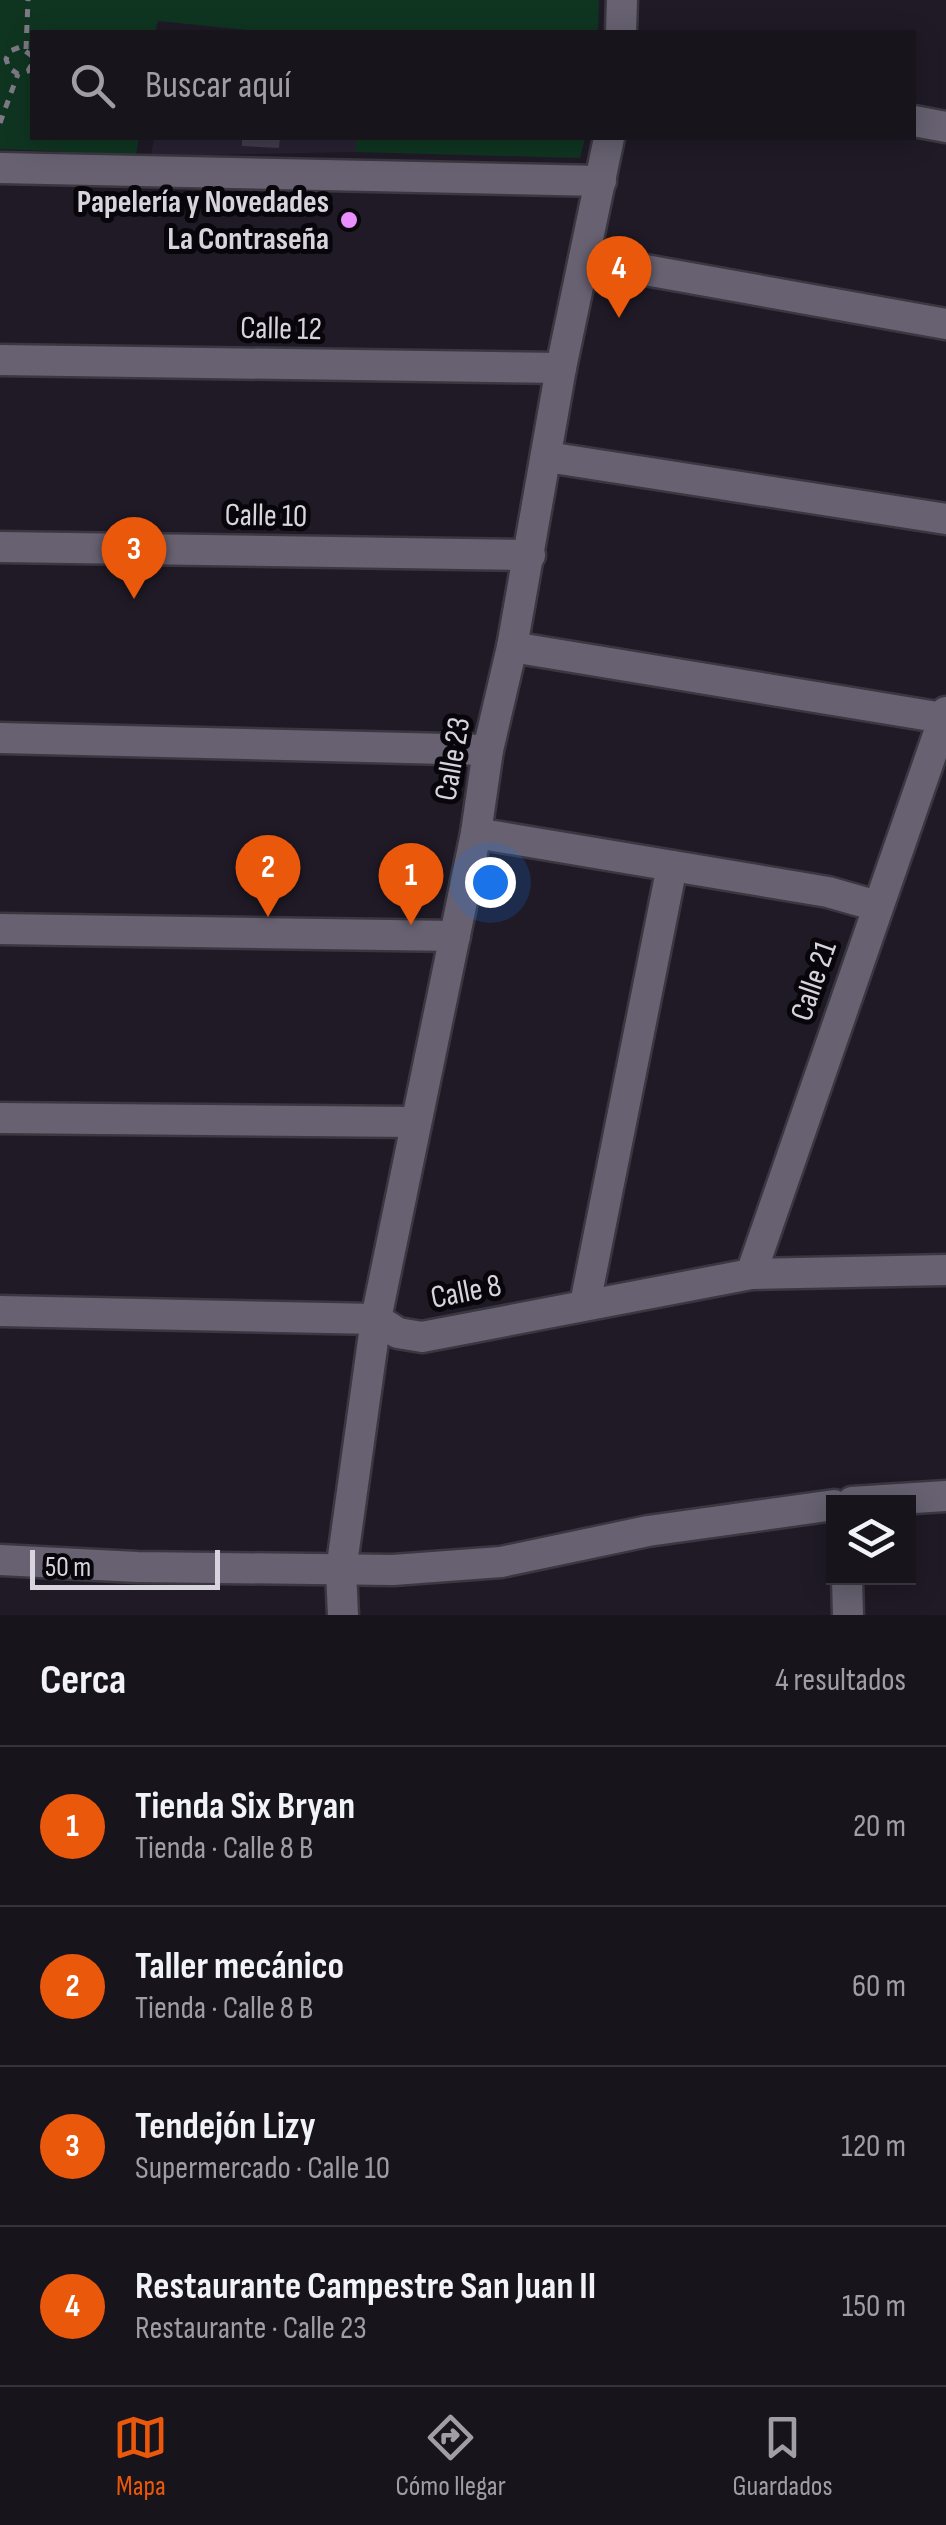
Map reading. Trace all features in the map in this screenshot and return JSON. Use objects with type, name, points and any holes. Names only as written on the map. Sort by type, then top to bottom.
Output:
[{"type":"street","points":[[621,30],[622,0]]},
{"type":"street","points":[[916,122],[946,127]]},
{"type":"street","name":"Calle 23","points":[[343,1615],[340,1571],[376,1319],[413,1122],[476,833],[488,750],[512,647],[561,368],[608,140]]},
{"type":"street","points":[[0,168],[601,181]]},
{"type":"street","points":[[584,259],[946,324]]},
{"type":"street","name":"Calle 12","points":[[0,360],[561,368]]},
{"type":"street","points":[[548,457],[946,519]]},
{"type":"street","name":"Calle 10","points":[[0,548],[530,555]]},
{"type":"street","points":[[512,647],[945,715]]},
{"type":"street","name":"Calle 21","points":[[752,1274],[945,715]]},
{"type":"street","points":[[0,738],[488,750]]},
{"type":"street","points":[[476,833],[828,892],[877,906]]},
{"type":"street","points":[[584,1304],[672,866]]},
{"type":"street","points":[[0,929],[455,936]]},
{"type":"street","points":[[0,1118],[413,1122]]},
{"type":"street","name":"Calle 8","points":[[0,1311],[376,1319],[398,1333],[422,1336],[752,1274],[946,1270]]},
{"type":"street","points":[[916,1498],[946,1496]]},
{"type":"street","points":[[0,1560],[340,1571],[501,1562],[648,1530],[826,1506]]},
{"type":"street","points":[[848,1585],[848,1615]]},
{"type":"path","points":[[28,0],[26,48],[30,56]]},
{"type":"path","points":[[18,74],[3,59],[15,48],[26,48]]},
{"type":"path","points":[[18,74],[28,71],[30,66]]},
{"type":"path","points":[[0,123],[18,74]]},
{"type":"shaded area","points":[[154,140],[356,140],[356,152],[151,156]]},
{"type":"green space","points":[[0,0],[599,0],[598,30],[246,30],[158,21],[156,30],[30,30],[30,140],[139,140],[136,155],[0,149]]},
{"type":"green space","points":[[356,140],[584,140],[580,158],[356,152]]},
{"type":"building","points":[[242,140],[280,140],[279,148],[242,146]]},
{"type":"place","name":"Papelería y Novedades La Contraseña","points":[[349,220]]},
{"type":"place","name":"Restaurante Campestre San Juan II","points":[[619,318]]},
{"type":"place","name":"Tendejón Lizy","points":[[134,599]]},
{"type":"place","name":"Taller mecánico","points":[[268,917]]},
{"type":"place","name":"Tienda Six Bryan","points":[[411,925]]}]
